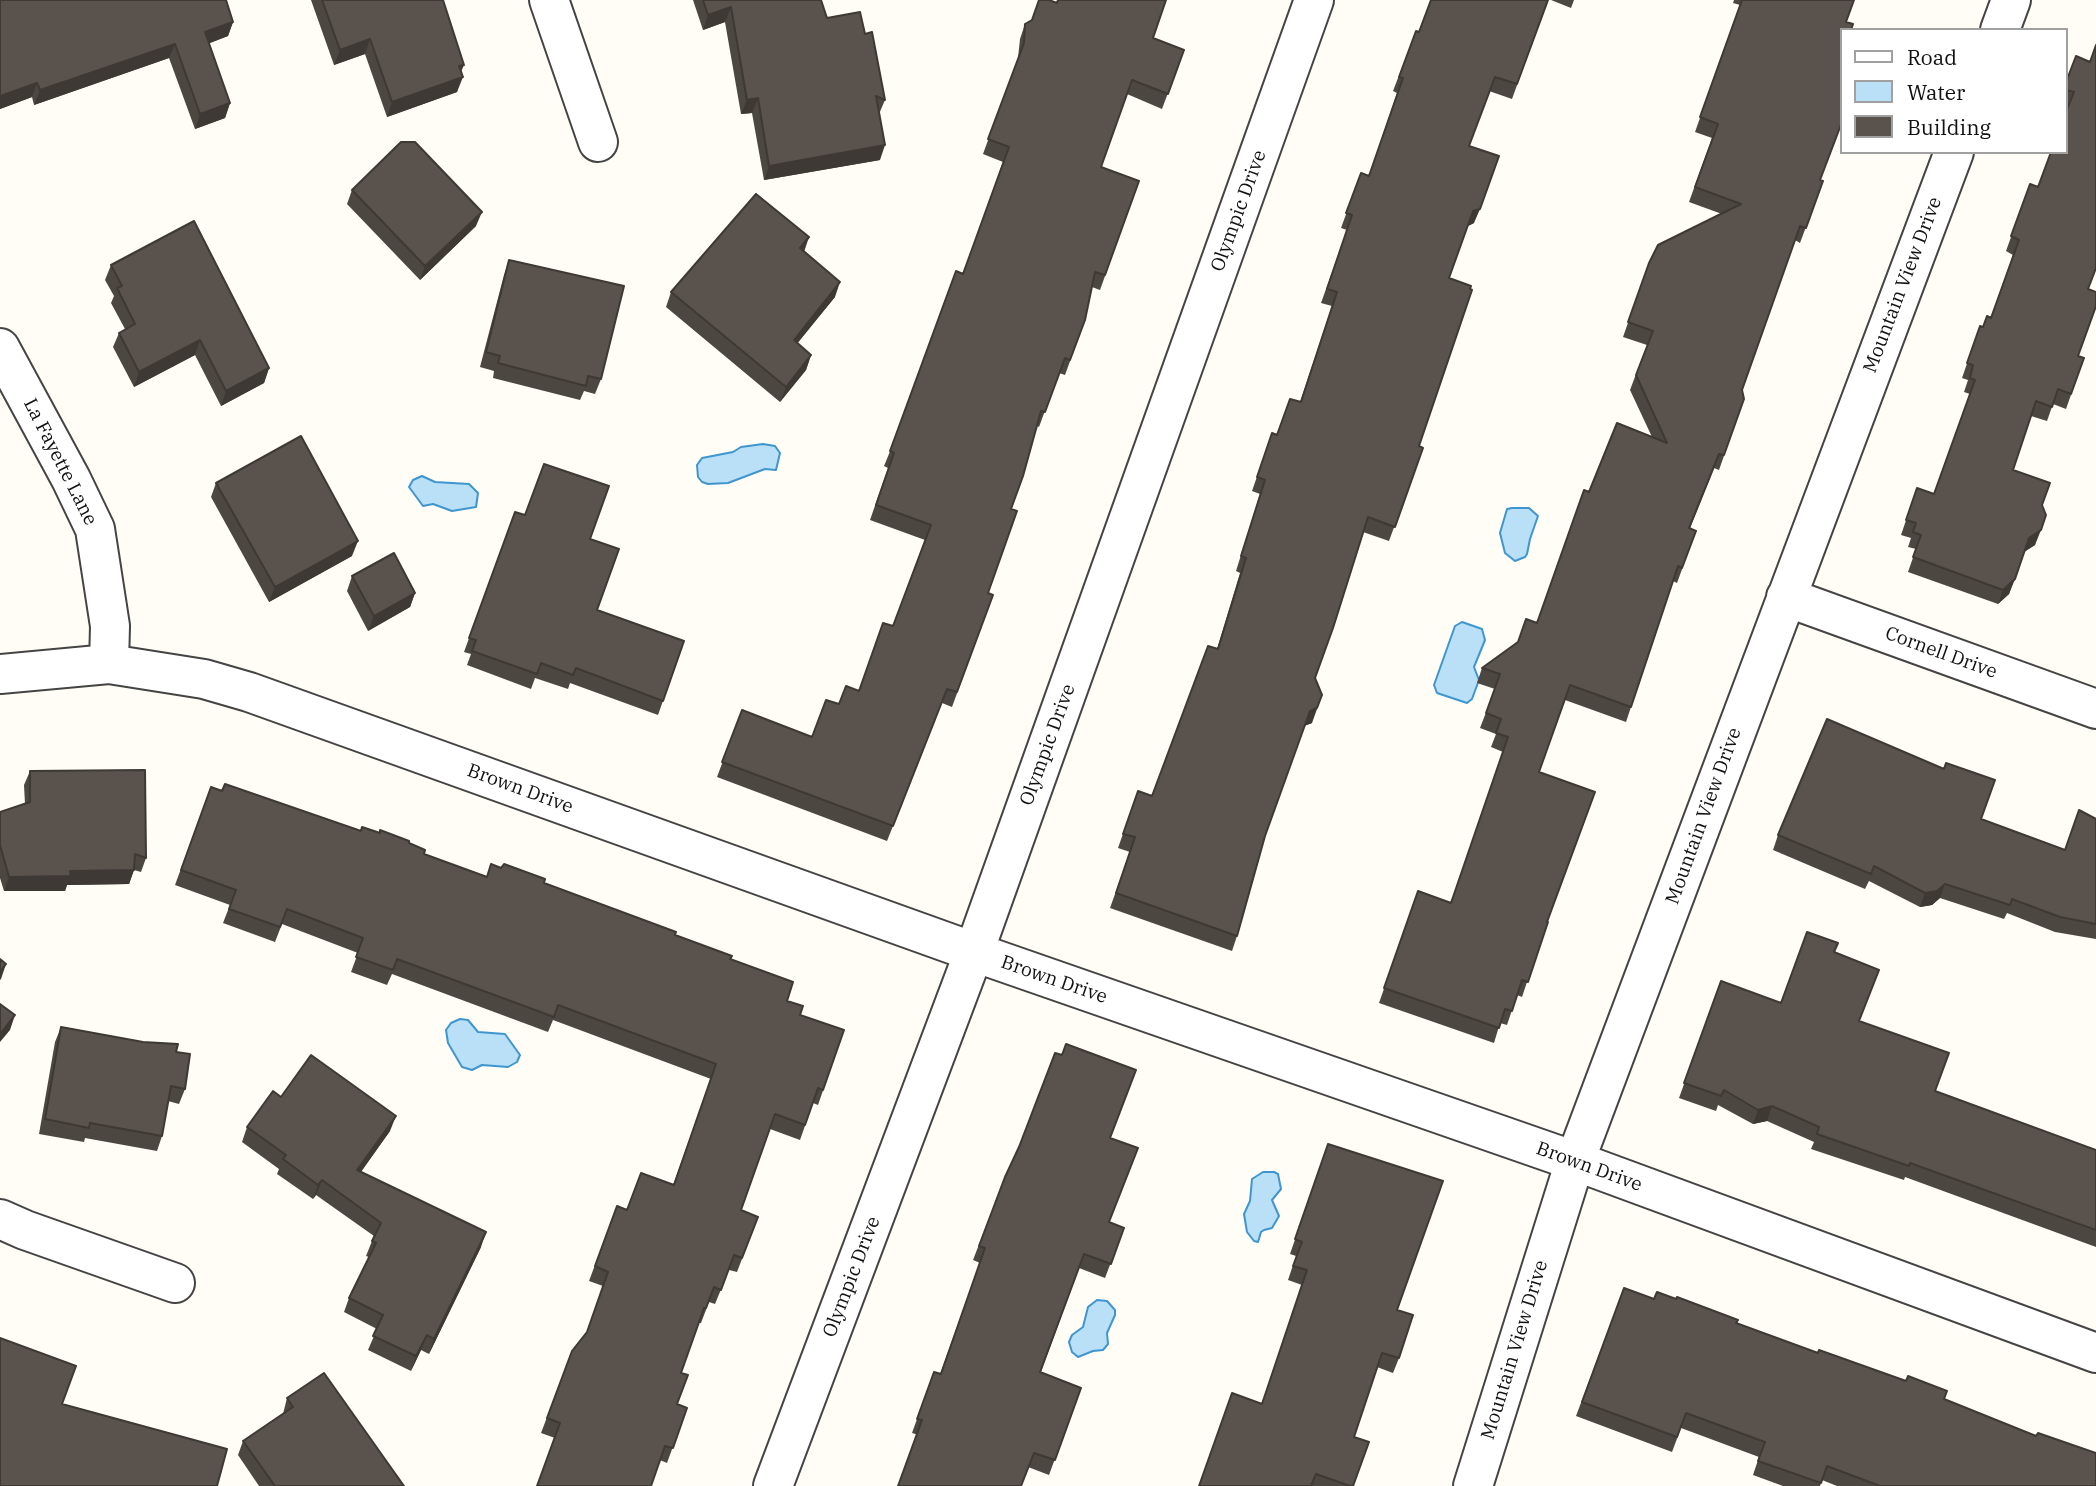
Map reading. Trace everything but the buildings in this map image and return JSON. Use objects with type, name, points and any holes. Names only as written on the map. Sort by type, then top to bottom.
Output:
[{"type":"street","points":[[549,0],[598,142]]},
{"type":"street","name":"Olympic Drive","points":[[774,1486],[974,952],[1314,0]]},
{"type":"street","points":[[2001,28],[2011,0]]},
{"type":"street","name":"Mountain View Drive","points":[[1473,1486],[1575,1161],[1953,154]]},
{"type":"street","name":"La Fayette Lane","points":[[0,348],[95,529],[110,626],[109,664]]},
{"type":"street","name":"Cornell Drive","points":[[1786,597],[2096,709]]},
{"type":"street","name":"Brown Drive","points":[[0,674],[109,664],[204,679],[249,692],[974,952],[1575,1161],[2096,1353]]},
{"type":"street","points":[[0,1219],[175,1283]]},
{"type":"water","points":[[763,444],[775,446],[780,453],[776,470],[765,469],[728,483],[708,484],[698,477],[697,465],[702,458]]},
{"type":"water","points":[[422,476],[435,482],[469,484],[478,493],[476,507],[452,511],[433,504],[423,506],[409,487],[413,480]]},
{"type":"water","points":[[1529,508],[1538,516],[1527,554],[1515,561],[1505,553],[1500,533],[1507,509]]},
{"type":"water","points":[[1462,622],[1482,629],[1485,640],[1474,667],[1479,680],[1472,699],[1467,703],[1437,693],[1434,685],[1455,626]]},
{"type":"water","points":[[460,1019],[468,1020],[478,1032],[505,1034],[520,1055],[517,1062],[508,1067],[482,1065],[472,1070],[462,1067],[448,1043],[446,1030],[451,1023]]},
{"type":"water","points":[[1263,1172],[1278,1174],[1281,1189],[1272,1200],[1279,1216],[1272,1228],[1261,1232],[1258,1242],[1247,1232],[1244,1214],[1250,1201],[1252,1179]]},
{"type":"water","points":[[1097,1300],[1107,1301],[1115,1310],[1107,1333],[1108,1344],[1103,1350],[1078,1357],[1072,1352],[1069,1342],[1072,1335],[1083,1327],[1088,1307]]}]
